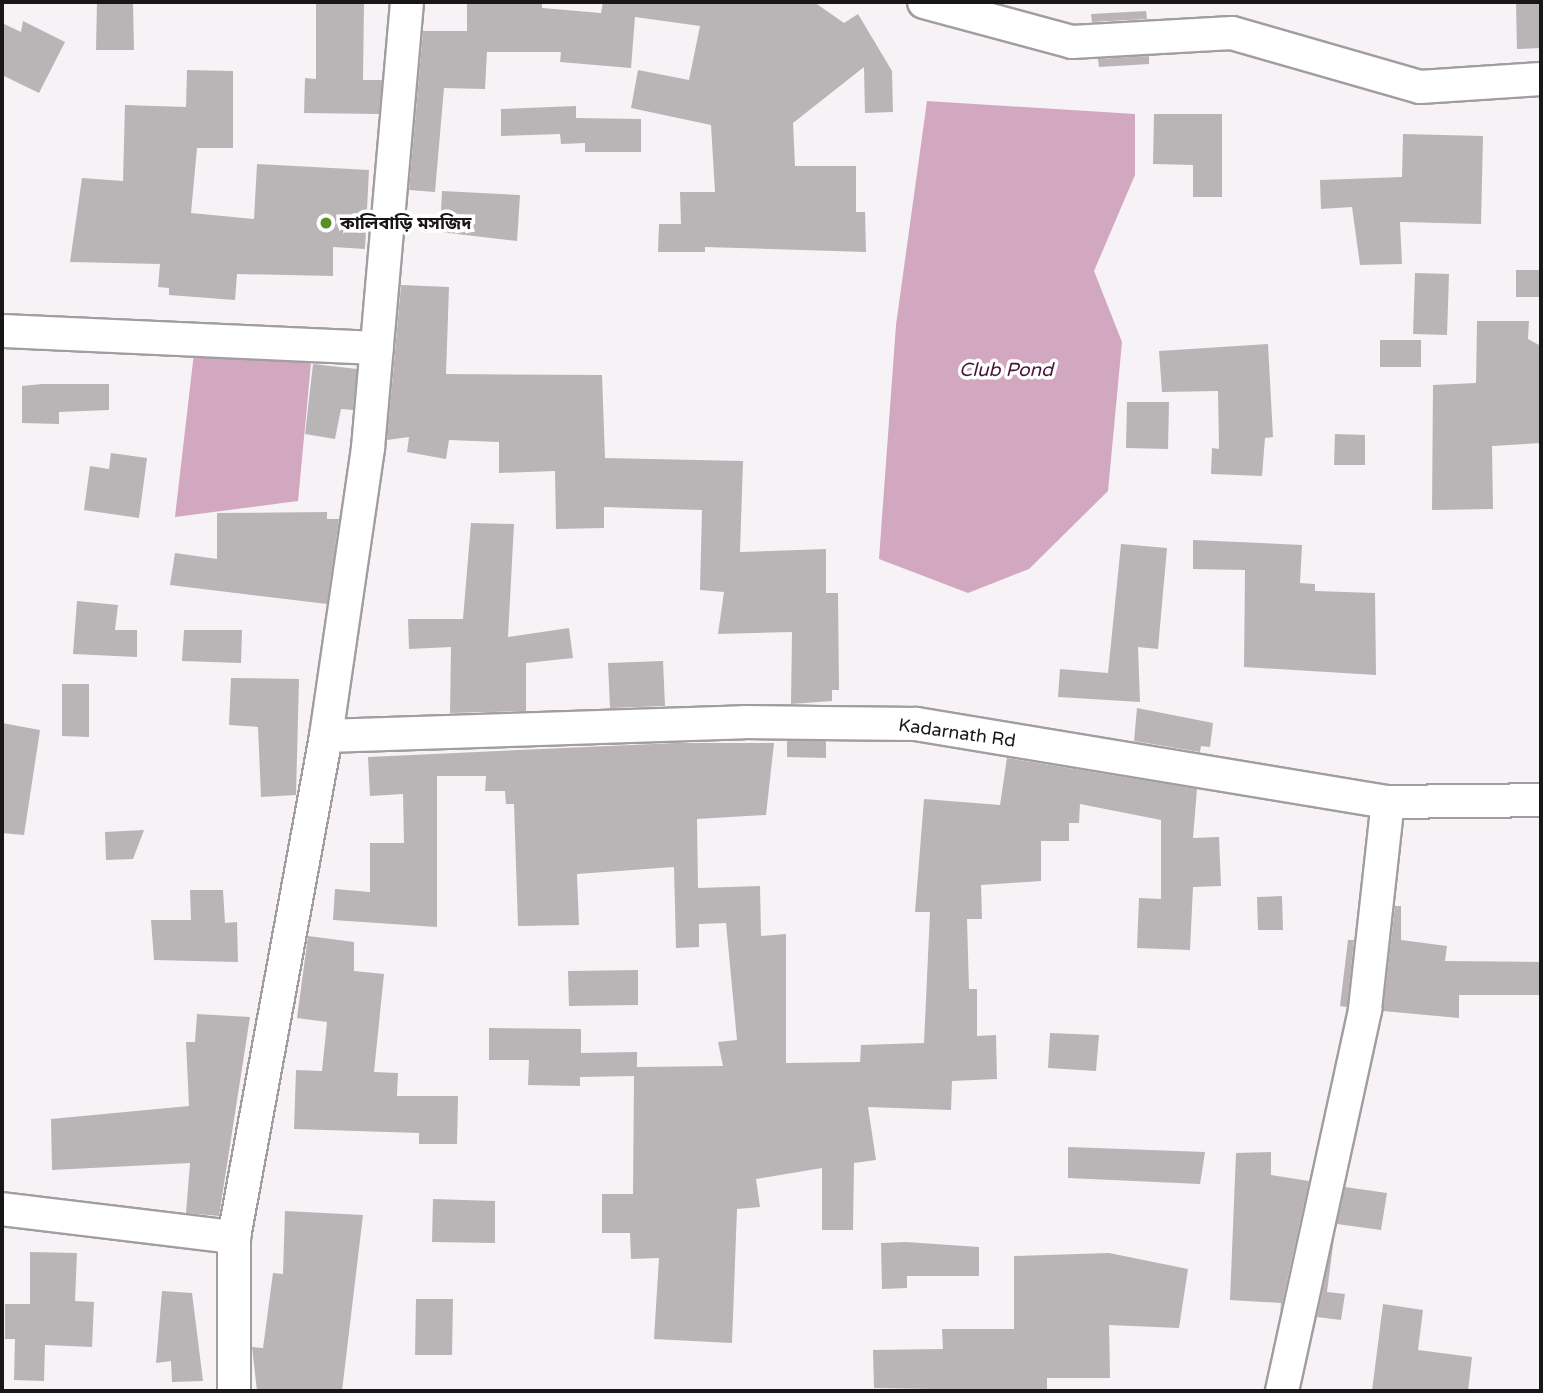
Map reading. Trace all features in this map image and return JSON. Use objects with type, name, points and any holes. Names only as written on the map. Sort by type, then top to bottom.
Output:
[{"type":"street","points":[[234,1391],[234,1237],[326,736],[377,348],[407,2]]},
{"type":"street","points":[[925,2],[1072,42],[1232,33],[1420,87],[1541,79]]},
{"type":"street","points":[[2,331],[377,348]]},
{"type":"street","name":"Kadarnath Rd","points":[[326,736],[744,722],[916,724],[1388,802],[1541,800]]},
{"type":"street","points":[[1282,1391],[1365,1009],[1388,802]]},
{"type":"street","points":[[2,1209],[234,1237]]},
{"type":"water","name":"Club Pond","points":[[927,101],[1135,114],[1135,175],[1094,271],[1122,342],[1108,491],[1029,569],[968,593],[879,559],[896,325]]},
{"type":"water","points":[[194,353],[311,363],[298,501],[175,517]]},
{"type":"building","points":[[97,2],[133,2],[134,50],[96,50]]},
{"type":"building","points":[[467,2],[542,2],[542,8],[601,13],[603,2],[814,2],[844,23],[858,14],[892,71],[893,112],[865,113],[864,67],[793,123],[795,166],[856,166],[856,212],[865,212],[866,252],[705,247],[705,252],[658,252],[659,224],[681,224],[680,192],[715,192],[711,125],[631,108],[638,70],[689,80],[700,26],[635,17],[631,68],[560,62],[561,52],[487,52],[485,89],[444,88],[435,192],[409,190],[423,31],[467,31]]},
{"type":"building","points":[[1516,2],[1541,2],[1541,48],[1517,49]]},
{"type":"building","points":[[316,3],[364,3],[363,80],[382,80],[379,114],[304,113],[305,78],[316,79]]},
{"type":"building","points":[[1146,11],[1147,19],[1092,22],[1091,14]]},
{"type":"building","points":[[23,21],[65,42],[39,93],[2,75],[2,23],[21,32]]},
{"type":"building","points":[[1149,56],[1149,64],[1099,67],[1098,59]]},
{"type":"building","points":[[187,70],[233,71],[233,148],[197,148],[191,213],[254,219],[257,164],[369,170],[365,249],[333,247],[333,276],[237,274],[235,300],[169,295],[169,288],[158,287],[160,264],[70,262],[82,178],[123,181],[125,105],[186,107]]},
{"type":"building","points":[[576,106],[576,118],[641,119],[641,152],[585,152],[585,143],[561,144],[560,134],[501,136],[501,109]]},
{"type":"building","points":[[1154,114],[1222,114],[1222,197],[1193,197],[1193,165],[1153,164]]},
{"type":"building","points":[[1403,134],[1483,136],[1481,224],[1400,222],[1402,264],[1360,265],[1352,207],[1321,209],[1320,180],[1402,177]]},
{"type":"building","points":[[442,191],[520,195],[517,241],[440,232]]},
{"type":"building","points":[[1516,270],[1540,270],[1540,297],[1516,297]]},
{"type":"building","points":[[1415,273],[1449,274],[1447,335],[1413,334]]},
{"type":"building","points":[[401,285],[449,287],[446,374],[602,375],[605,458],[743,461],[740,552],[826,549],[826,593],[838,593],[839,690],[832,690],[832,701],[791,704],[792,632],[718,634],[724,592],[700,590],[702,510],[604,507],[604,528],[556,529],[555,471],[499,473],[499,442],[449,440],[446,459],[407,452],[409,437],[387,440]]},
{"type":"building","points":[[1477,321],[1529,321],[1528,339],[1541,346],[1541,443],[1492,446],[1493,509],[1432,510],[1433,385],[1476,383]]},
{"type":"building","points":[[1380,340],[1421,340],[1421,367],[1380,367]]},
{"type":"building","points":[[1268,344],[1273,437],[1265,438],[1262,476],[1211,474],[1212,448],[1219,449],[1218,391],[1162,392],[1159,351]]},
{"type":"building","points":[[313,364],[357,369],[353,410],[341,409],[335,439],[305,434]]},
{"type":"building","points":[[109,384],[109,410],[59,412],[59,424],[22,423],[22,386]]},
{"type":"building","points":[[1127,402],[1169,402],[1168,449],[1126,448]]},
{"type":"building","points":[[1335,434],[1365,435],[1365,465],[1334,465]]},
{"type":"building","points":[[111,453],[147,458],[139,518],[84,510],[90,466],[109,469]]},
{"type":"building","points":[[327,512],[327,519],[339,519],[327,604],[170,585],[175,553],[217,559],[217,513]]},
{"type":"building","points":[[471,523],[514,524],[508,637],[569,628],[573,658],[526,663],[526,711],[450,713],[451,647],[409,649],[408,619],[463,619]]},
{"type":"building","points":[[1193,540],[1302,545],[1300,583],[1315,584],[1315,591],[1375,593],[1376,675],[1244,667],[1245,570],[1193,569]]},
{"type":"building","points":[[1121,544],[1167,548],[1158,649],[1138,647],[1140,702],[1058,697],[1060,669],[1108,673]]},
{"type":"building","points":[[77,601],[118,605],[115,630],[137,630],[137,657],[73,654]]},
{"type":"building","points":[[184,630],[242,630],[241,663],[182,661]]},
{"type":"building","points":[[663,661],[665,706],[610,708],[608,663]]},
{"type":"building","points":[[231,678],[299,679],[296,795],[261,797],[258,727],[229,725]]},
{"type":"building","points":[[62,684],[89,684],[89,737],[62,736]]},
{"type":"building","points":[[1137,708],[1213,723],[1210,747],[1201,746],[1200,752],[1134,741]]},
{"type":"building","points":[[2,723],[40,730],[24,835],[2,833]]},
{"type":"building","points":[[787,741],[826,741],[826,758],[787,757]]},
{"type":"building","points":[[675,743],[774,743],[766,815],[697,819],[698,888],[760,886],[761,936],[786,934],[786,1063],[860,1062],[861,1045],[924,1043],[930,912],[915,912],[924,799],[1000,805],[1007,758],[1197,789],[1193,838],[1219,837],[1221,886],[1193,887],[1190,950],[1137,948],[1139,898],[1161,899],[1161,820],[1080,804],[1079,823],[1069,823],[1069,841],[1041,841],[1041,881],[981,885],[982,919],[967,919],[969,989],[977,989],[977,1036],[996,1035],[997,1079],[952,1081],[951,1110],[868,1107],[876,1160],[854,1163],[853,1230],[822,1230],[822,1168],[756,1179],[760,1207],[737,1209],[732,1343],[654,1339],[659,1258],[631,1259],[630,1233],[602,1233],[602,1194],[633,1194],[634,1076],[580,1077],[580,1086],[528,1085],[529,1060],[489,1060],[489,1028],[581,1029],[581,1053],[637,1052],[637,1067],[723,1066],[718,1042],[737,1040],[726,923],[699,924],[699,947],[676,948],[674,867],[577,874],[579,925],[518,926],[514,804],[506,804],[505,791],[485,791],[486,776],[437,776],[437,927],[333,920],[335,889],[370,892],[370,843],[404,843],[403,794],[370,796],[368,757]]},
{"type":"building","points":[[144,830],[133,859],[106,860],[105,832]]},
{"type":"building","points":[[190,890],[223,890],[225,923],[237,922],[238,962],[154,960],[151,920],[191,920]]},
{"type":"building","points":[[1282,896],[1283,930],[1258,930],[1257,897]]},
{"type":"building","points":[[1395,906],[1401,906],[1401,940],[1447,946],[1445,961],[1541,962],[1541,995],[1459,995],[1459,1018],[1383,1011]]},
{"type":"building","points":[[308,936],[354,942],[354,971],[384,974],[374,1072],[398,1073],[397,1096],[458,1096],[457,1144],[419,1144],[419,1133],[294,1129],[296,1070],[322,1071],[327,1022],[297,1018]]},
{"type":"building","points":[[1348,940],[1354,940],[1347,1007],[1340,1006]]},
{"type":"building","points":[[638,970],[638,1005],[569,1006],[568,971]]},
{"type":"building","points":[[197,1014],[250,1017],[219,1216],[186,1213],[190,1163],[52,1170],[51,1119],[189,1106],[186,1042],[195,1042]]},
{"type":"building","points":[[1050,1033],[1099,1035],[1096,1071],[1048,1068]]},
{"type":"building","points":[[1068,1147],[1205,1152],[1200,1184],[1068,1178]]},
{"type":"building","points":[[1271,1152],[1271,1175],[1309,1181],[1280,1313],[1281,1303],[1230,1300],[1236,1153]]},
{"type":"building","points":[[1345,1187],[1387,1193],[1381,1230],[1337,1224]]},
{"type":"building","points":[[433,1199],[495,1201],[495,1243],[432,1242]]},
{"type":"building","points":[[285,1211],[363,1215],[342,1391],[257,1391],[252,1347],[263,1348],[273,1273],[283,1274]]},
{"type":"building","points":[[1334,1238],[1327,1292],[1345,1294],[1341,1320],[1317,1317]]},
{"type":"building","points":[[881,1243],[979,1247],[979,1276],[907,1276],[907,1288],[882,1289]]},
{"type":"building","points":[[30,1252],[77,1253],[75,1301],[94,1302],[92,1347],[45,1345],[44,1381],[14,1380],[15,1339],[5,1339],[5,1304],[30,1304]]},
{"type":"building","points":[[1109,1253],[1188,1269],[1179,1328],[1109,1325],[1110,1378],[1047,1378],[1047,1391],[874,1388],[873,1350],[943,1349],[942,1329],[1014,1329],[1014,1256]]},
{"type":"building","points":[[162,1291],[192,1293],[203,1381],[172,1382],[171,1361],[156,1363]]},
{"type":"building","points":[[416,1299],[453,1299],[452,1355],[415,1355]]},
{"type":"building","points":[[1383,1304],[1423,1310],[1418,1350],[1472,1357],[1468,1391],[1372,1391]]},
{"type":"place","name":"কালিবাড়ি মসজিদ","points":[[326,223]]}]
